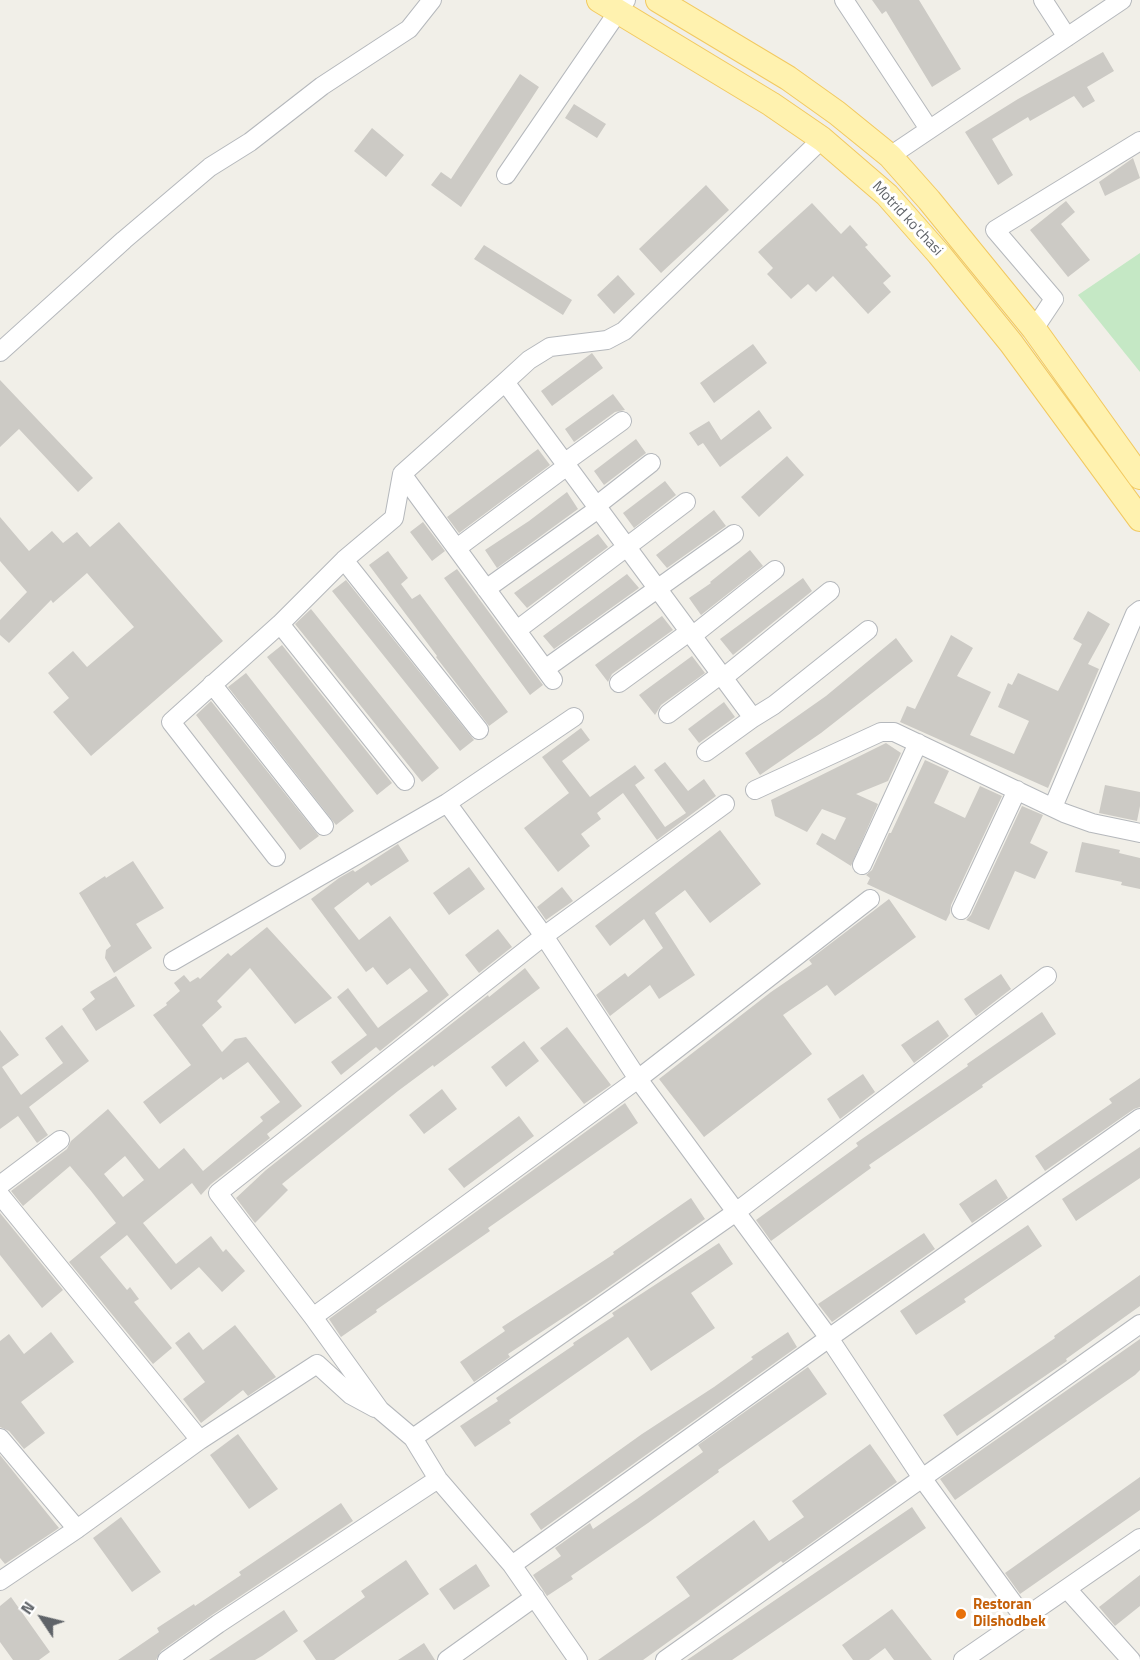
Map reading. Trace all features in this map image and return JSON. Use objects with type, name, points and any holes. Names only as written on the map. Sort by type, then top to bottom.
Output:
[{"type":"main road","name":"Motrid ko'chasi","points":[[658,0],[788,78],[837,113],[890,156],[929,200],[1034,329],[1140,477]]},
{"type":"main road","name":"Motrid ko'chasi","points":[[614,4],[747,87],[822,139],[887,195],[939,254],[1011,343],[1140,519]]},
{"type":"street","points":[[0,352],[124,240],[210,167],[250,142],[322,86],[409,29],[432,0]]},
{"type":"street","points":[[844,0],[929,129]]},
{"type":"street","points":[[1043,0],[1067,37]]},
{"type":"street","points":[[890,156],[1122,0]]},
{"type":"street","points":[[506,175],[614,4]]},
{"type":"street","points":[[276,857],[171,722],[280,624],[344,560],[394,519],[402,474],[529,360],[550,346],[607,340],[624,331],[822,139]]},
{"type":"street","points":[[1034,329],[1054,299],[996,230],[1140,141]]},
{"type":"street","points":[[505,382],[753,718]]},
{"type":"street","points":[[457,548],[622,422]]},
{"type":"street","points":[[486,589],[597,508],[651,463]]},
{"type":"street","points":[[402,474],[549,674],[734,534]]},
{"type":"street","points":[[517,630],[686,502]]},
{"type":"street","points":[[344,560],[479,730]]},
{"type":"street","points":[[619,683],[691,634],[775,570]]},
{"type":"street","points":[[668,714],[722,676],[830,591]]},
{"type":"street","points":[[1053,807],[1135,614],[1140,609]]},
{"type":"street","points":[[280,624],[405,781]]},
{"type":"street","points":[[706,752],[774,705],[868,630]]},
{"type":"street","points":[[212,684],[324,826]]},
{"type":"street","points":[[173,961],[447,803],[573,717]]},
{"type":"street","points":[[755,790],[881,732],[894,732],[1053,807],[1092,823],[1140,833]]},
{"type":"street","points":[[862,865],[918,743]]},
{"type":"street","points":[[961,910],[1017,790]]},
{"type":"street","points":[[447,803],[543,936],[638,1079],[829,1338],[922,1478],[1024,1618]]},
{"type":"street","points":[[380,1410],[313,1317],[218,1193],[543,936],[725,804]]},
{"type":"street","points":[[313,1317],[638,1079],[870,899]]},
{"type":"street","points":[[413,1438],[736,1212],[1047,976]]},
{"type":"street","points":[[512,1565],[1140,1118]]},
{"type":"street","points":[[0,1185],[60,1140]]},
{"type":"street","points":[[0,1196],[200,1440]]},
{"type":"street","points":[[664,1660],[1140,1324]]},
{"type":"street","points":[[0,1581],[77,1529],[200,1440],[317,1364],[351,1395],[380,1410],[413,1438],[438,1479],[512,1565],[578,1660]]},
{"type":"street","points":[[0,1438],[77,1529]]},
{"type":"street","points":[[167,1660],[438,1479]]},
{"type":"street","points":[[963,1660],[1140,1538]]},
{"type":"street","points":[[1066,1589],[1131,1660]]},
{"type":"street","points":[[447,1660],[535,1598]]},
{"type":"green space","points":[[1140,253],[1140,372],[1078,295]]},
{"type":"building","points":[[872,0],[919,0],[961,69],[932,87],[886,11],[882,14]]},
{"type":"building","points":[[1103,52],[1114,71],[1087,87],[1095,101],[1083,108],[1074,96],[1030,121],[1028,117],[992,139],[1013,175],[998,185],[965,132],[1018,99]]},
{"type":"building","points":[[520,74],[539,87],[461,207],[431,185],[441,172],[451,179]]},
{"type":"building","points":[[574,104],[606,124],[597,138],[565,118]]},
{"type":"building","points":[[372,128],[404,155],[386,177],[354,151]]},
{"type":"building","points":[[1133,158],[1140,178],[1105,196],[1099,182]]},
{"type":"building","points":[[706,185],[729,210],[661,273],[639,249]]},
{"type":"building","points":[[1066,201],[1075,212],[1061,224],[1090,260],[1068,277],[1030,230]]},
{"type":"building","points":[[812,203],[841,234],[850,225],[868,245],[865,247],[891,276],[883,283],[891,292],[868,314],[833,276],[816,292],[808,284],[791,299],[767,274],[773,268],[758,252]]},
{"type":"building","points":[[484,245],[572,300],[563,315],[474,259]]},
{"type":"building","points":[[618,275],[635,294],[614,314],[597,295]]},
{"type":"building","points":[[753,344],[767,363],[714,403],[700,383]]},
{"type":"building","points":[[592,353],[603,368],[552,406],[541,391]]},
{"type":"building","points":[[0,380],[93,478],[78,492],[19,429],[0,447]]},
{"type":"building","points":[[613,394],[625,410],[615,412],[574,442],[565,429]]},
{"type":"building","points":[[759,410],[772,428],[720,467],[703,443],[698,446],[689,433],[709,421],[721,440]]},
{"type":"building","points":[[636,439],[646,453],[604,485],[594,471]]},
{"type":"building","points":[[538,449],[550,465],[459,533],[447,517]]},
{"type":"building","points":[[787,456],[804,475],[759,517],[741,497]]},
{"type":"building","points":[[665,481],[676,495],[634,528],[623,513]]},
{"type":"building","points":[[567,492],[578,509],[497,568],[485,550]]},
{"type":"building","points":[[714,510],[726,526],[667,568],[656,555]]},
{"type":"building","points":[[0,517],[29,551],[52,531],[63,543],[77,532],[90,547],[119,522],[223,641],[91,756],[53,712],[69,698],[48,673],[73,651],[87,667],[134,627],[87,573],[53,603],[51,600],[9,643],[0,635],[0,620],[27,592],[0,561]]},
{"type":"building","points":[[423,522],[445,551],[432,561],[410,532]]},
{"type":"building","points":[[598,534],[608,547],[527,608],[514,593]]},
{"type":"building","points":[[750,550],[763,566],[701,615],[689,598],[711,583]]},
{"type":"building","points":[[388,551],[408,578],[401,584],[412,599],[420,594],[508,712],[489,726],[369,565]]},
{"type":"building","points":[[457,569],[543,685],[530,695],[444,578]]},
{"type":"building","points":[[627,574],[639,588],[554,649],[543,636]]},
{"type":"building","points":[[803,578],[812,591],[733,655],[720,639]]},
{"type":"building","points":[[346,580],[474,740],[460,751],[332,591]]},
{"type":"building","points":[[311,609],[439,768],[422,782],[295,624]]},
{"type":"building","points":[[1088,611],[1110,624],[1088,664],[1099,669],[1048,788],[900,722],[907,706],[915,709],[951,635],[973,648],[957,676],[991,692],[970,735],[1014,754],[1029,721],[998,707],[1008,683],[1012,685],[1018,673],[1058,691],[1082,644],[1073,639]]},
{"type":"building","points":[[662,616],[673,630],[612,674],[608,682],[595,665]]},
{"type":"building","points":[[896,638],[913,661],[821,733],[760,775],[745,753],[826,696]]},
{"type":"building","points":[[282,645],[392,783],[377,795],[267,657]]},
{"type":"building","points":[[692,656],[705,673],[661,705],[655,715],[639,695]]},
{"type":"building","points":[[246,673],[354,811],[336,825],[228,687]]},
{"type":"building","points":[[211,701],[319,836],[300,850],[196,715]]},
{"type":"building","points":[[724,702],[735,717],[699,743],[688,729]]},
{"type":"building","points":[[581,728],[590,740],[562,761],[590,797],[635,765],[645,778],[635,785],[665,827],[686,813],[654,770],[665,762],[688,791],[704,779],[716,796],[657,840],[623,793],[597,813],[601,819],[581,834],[590,846],[558,872],[524,828],[569,793],[542,757]]},
{"type":"building","points":[[886,743],[901,753],[888,781],[856,794],[878,804],[851,866],[816,844],[822,833],[835,840],[846,818],[822,809],[807,832],[775,816],[771,800]]},
{"type":"building","points":[[925,760],[949,771],[934,803],[965,818],[980,786],[1002,796],[951,905],[946,921],[867,884],[870,878],[866,875],[872,870],[891,833]]},
{"type":"building","points":[[1105,785],[1140,792],[1137,821],[1099,813]]},
{"type":"building","points":[[1022,806],[1043,815],[1030,843],[1048,852],[1035,879],[1015,871],[989,930],[966,920],[971,915]]},
{"type":"building","points":[[720,830],[761,884],[710,923],[685,890],[655,913],[695,975],[659,999],[650,985],[610,1016],[596,995],[625,973],[628,977],[663,948],[644,919],[610,946],[595,926]]},
{"type":"building","points":[[1082,842],[1120,850],[1119,853],[1140,858],[1140,889],[1121,885],[1122,882],[1075,872]]},
{"type":"building","points":[[398,844],[409,861],[371,886],[368,882],[334,908],[359,940],[390,916],[449,995],[380,1051],[376,1047],[341,1075],[331,1062],[367,1035],[337,997],[348,988],[378,1028],[428,991],[410,968],[387,985],[373,967],[366,972],[311,899],[339,878],[353,870],[355,872]]},
{"type":"building","points":[[133,861],[164,908],[136,924],[152,948],[114,973],[105,958],[106,950],[111,946],[79,893]]},
{"type":"building","points":[[469,867],[485,889],[449,915],[433,893]]},
{"type":"building","points":[[562,887],[573,901],[546,920],[537,907]]},
{"type":"building","points":[[889,899],[916,937],[835,996],[827,985],[783,1015],[812,1054],[704,1137],[659,1079],[771,992],[812,964],[809,960]]},
{"type":"building","points":[[267,927],[332,998],[295,1024],[250,968],[217,1001],[222,1007],[202,1025],[222,1052],[235,1039],[246,1037],[302,1106],[267,1134],[270,1138],[211,1184],[201,1195],[192,1183],[143,1223],[176,1264],[211,1236],[223,1252],[226,1249],[245,1271],[222,1292],[199,1267],[171,1290],[127,1235],[100,1257],[127,1290],[130,1287],[139,1299],[134,1302],[172,1348],[153,1364],[69,1262],[116,1223],[91,1191],[70,1166],[23,1206],[11,1191],[67,1149],[71,1141],[108,1109],[159,1169],[184,1148],[203,1171],[263,1121],[260,1117],[280,1102],[248,1062],[223,1080],[221,1077],[160,1124],[143,1102],[191,1065],[153,1015],[167,1005],[166,1003],[180,991],[174,983],[184,975],[190,982],[198,977],[200,979],[228,953],[231,956]],"holes":[[[125,1156],[144,1180],[123,1197],[104,1174]]]},
{"type":"building","points":[[498,929],[512,947],[479,973],[465,955]]},
{"type":"building","points":[[525,968],[540,988],[398,1091],[282,1184],[288,1190],[255,1223],[236,1198],[266,1170]]},
{"type":"building","points":[[1001,974],[1011,989],[976,1016],[964,999]]},
{"type":"building","points":[[116,976],[135,1006],[96,1031],[82,1009],[95,999],[90,992]]},
{"type":"building","points":[[1042,1012],[1056,1034],[869,1165],[871,1168],[771,1241],[756,1220],[858,1146],[856,1143]]},
{"type":"building","points":[[938,1020],[949,1036],[914,1063],[901,1045]]},
{"type":"building","points":[[62,1025],[89,1061],[29,1107],[48,1135],[37,1143],[18,1116],[0,1129],[0,1030],[19,1055],[2,1067],[21,1095],[63,1063],[45,1038]]},
{"type":"building","points":[[567,1027],[611,1085],[584,1104],[540,1048]]},
{"type":"building","points":[[524,1041],[539,1061],[506,1087],[491,1067]]},
{"type":"building","points":[[863,1074],[875,1092],[840,1119],[827,1099]]},
{"type":"building","points":[[1140,1078],[1140,1107],[1045,1171],[1035,1156],[1112,1103],[1109,1099]]},
{"type":"building","points":[[442,1089],[457,1109],[424,1134],[409,1115]]},
{"type":"building","points":[[625,1103],[638,1123],[488,1228],[490,1231],[341,1337],[329,1319]]},
{"type":"building","points":[[519,1116],[534,1136],[464,1188],[448,1169]]},
{"type":"building","points":[[1140,1147],[1140,1178],[1076,1221],[1062,1199]]},
{"type":"building","points":[[996,1179],[1008,1198],[972,1223],[959,1204]]},
{"type":"building","points":[[691,1198],[705,1219],[590,1300],[508,1354],[510,1357],[474,1382],[460,1362],[505,1331],[502,1327],[614,1254],[613,1252]]},
{"type":"building","points":[[0,1213],[63,1290],[42,1308],[0,1255]]},
{"type":"building","points":[[1028,1225],[1042,1246],[964,1299],[966,1302],[916,1335],[900,1311]]},
{"type":"building","points":[[924,1233],[935,1249],[832,1322],[818,1304]]},
{"type":"building","points":[[719,1243],[733,1264],[691,1293],[715,1328],[651,1371],[628,1337],[509,1420],[511,1423],[475,1447],[460,1426],[498,1401],[496,1398],[574,1345],[573,1343],[614,1316],[612,1313]]},
{"type":"building","points":[[1140,1275],[1140,1306],[1066,1359],[1067,1361],[957,1436],[943,1415],[1055,1338],[1054,1336]]},
{"type":"building","points":[[235,1325],[276,1377],[248,1396],[243,1390],[201,1423],[183,1399],[205,1382],[175,1343],[189,1332],[203,1350]]},
{"type":"building","points":[[51,1332],[74,1362],[21,1402],[45,1433],[24,1449],[9,1431],[0,1427],[0,1341],[9,1334],[24,1354]]},
{"type":"building","points":[[788,1332],[797,1347],[541,1530],[530,1514],[642,1434],[714,1387],[753,1359],[751,1357]]},
{"type":"building","points":[[1140,1339],[1140,1370],[1135,1375],[955,1500],[940,1479]]},
{"type":"building","points":[[808,1367],[827,1394],[571,1576],[573,1579],[547,1596],[533,1575],[561,1556],[555,1548],[590,1523],[593,1529],[703,1452],[698,1445]]},
{"type":"building","points":[[238,1434],[278,1489],[249,1509],[210,1455]]},
{"type":"building","points":[[870,1444],[897,1482],[783,1563],[781,1561],[643,1660],[598,1660],[690,1596],[676,1577],[754,1520],[769,1541],[804,1517],[792,1501]]},
{"type":"building","points":[[0,1455],[59,1528],[5,1564],[0,1558]]},
{"type":"building","points":[[1140,1477],[1140,1510],[1020,1594],[1005,1573]]},
{"type":"building","points":[[341,1503],[353,1521],[212,1615],[161,1651],[156,1660],[118,1660],[159,1632],[157,1628],[241,1575],[239,1572]]},
{"type":"building","points":[[912,1507],[926,1528],[732,1660],[687,1660]]},
{"type":"building","points":[[121,1517],[161,1572],[132,1592],[93,1538]]},
{"type":"building","points":[[406,1560],[429,1594],[334,1660],[316,1660],[303,1641],[365,1597],[361,1591]]},
{"type":"building","points":[[476,1564],[490,1586],[454,1610],[439,1589]]},
{"type":"building","points":[[1140,1575],[1140,1606],[1115,1626],[1099,1607]]},
{"type":"building","points":[[11,1597],[50,1652],[39,1660],[13,1660],[0,1642],[0,1606]]},
{"type":"building","points":[[892,1609],[932,1660],[894,1660],[885,1648],[869,1660],[853,1660],[842,1645]]},
{"type":"building","points":[[284,1610],[298,1631],[262,1656],[255,1660],[209,1660]]},
{"type":"building","points":[[424,1643],[435,1660],[398,1660]]},
{"type":"place","name":"Restoran Dilshodbek","points":[[961,1614]]}]
